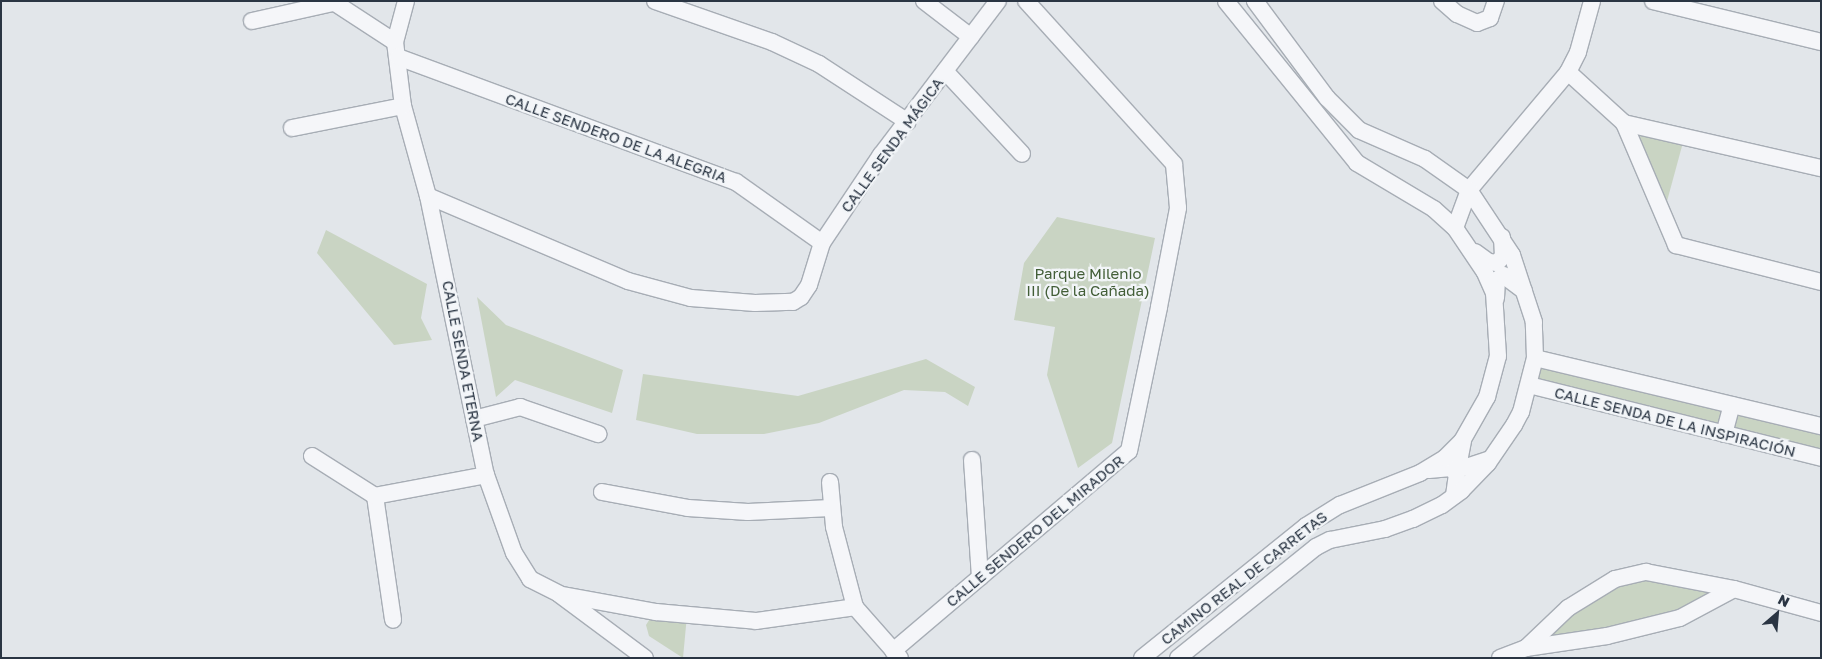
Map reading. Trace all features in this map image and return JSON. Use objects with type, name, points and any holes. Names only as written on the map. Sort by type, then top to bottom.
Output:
[{"type":"street","name":"CALLE SENDA ETERNA","points":[[406,1],[396,50],[403,106],[428,196],[486,474],[514,553],[530,579],[559,594],[645,658]]},
{"type":"street","points":[[656,1],[772,42],[819,64],[908,122]]},
{"type":"street","points":[[924,1],[971,36]]},
{"type":"street","name":"CALLE SENDA MÁGICA","points":[[428,196],[628,281],[691,298],[755,303],[793,302],[801,297],[809,285],[822,242],[945,71],[998,1]]},
{"type":"street","name":"CALLE SENDERO DEL MIRADOR","points":[[896,654],[980,577],[1129,451],[1178,208],[1174,164],[1026,1]]},
{"type":"street","name":"CAMINO REAL DE CARRETAS","points":[[1142,658],[1306,526],[1340,505],[1424,471],[1445,458],[1463,439],[1487,397],[1498,356],[1496,306],[1487,278],[1471,250],[1455,228],[1434,209],[1357,162],[1226,1]]},
{"type":"street","name":"CAMINO REAL DE CARRETAS","points":[[1176,658],[1316,547],[1330,540],[1385,530],[1442,505],[1454,496],[1490,459],[1519,416],[1535,358],[1534,322],[1527,294],[1502,237],[1469,190],[1424,159],[1359,130],[1327,98],[1255,1]]},
{"type":"street","points":[[1442,1],[1456,14],[1477,23],[1490,18],[1496,1]]},
{"type":"street","points":[[1455,228],[1469,190],[1568,72],[1578,52],[1592,1]]},
{"type":"street","points":[[1654,1],[1696,6],[1821,42]]},
{"type":"street","name":"CALLE SENDERO DE LA ALEGRIA","points":[[333,2],[396,50],[736,182],[822,242]]},
{"type":"street","points":[[252,21],[333,2]]},
{"type":"street","points":[[945,71],[1022,154]]},
{"type":"street","points":[[1568,72],[1624,123],[1676,246],[1821,282]]},
{"type":"street","points":[[292,128],[403,106]]},
{"type":"street","points":[[1624,123],[1821,168]]},
{"type":"street","points":[[1471,250],[1489,262],[1497,263],[1503,256],[1502,237]]},
{"type":"street","points":[[1496,306],[1497,280],[1503,275],[1513,280],[1527,294]]},
{"type":"street","name":"CALLE SENDA DE LA INSPIRACIÓN","points":[[1535,358],[1821,426]]},
{"type":"street","name":"CALLE SENDA DE LA INSPIRACIÓN","points":[[1528,385],[1821,458]]},
{"type":"street","points":[[1724,434],[1732,405]]},
{"type":"street","points":[[474,419],[520,407],[598,434]]},
{"type":"street","points":[[1463,439],[1459,461],[1466,467],[1490,459]]},
{"type":"street","points":[[312,456],[375,496],[486,474]]},
{"type":"street","points":[[972,460],[980,577]]},
{"type":"street","points":[[1424,471],[1451,468],[1456,474],[1454,496]]},
{"type":"street","points":[[830,482],[831,508],[855,607],[896,654]]},
{"type":"street","points":[[602,492],[696,508],[748,512],[831,508]]},
{"type":"street","points":[[375,496],[393,620]]},
{"type":"street","points":[[1526,648],[1568,608],[1615,579],[1646,572],[1734,589],[1821,613]]},
{"type":"street","points":[[1500,658],[1526,648],[1607,636],[1680,618],[1734,589]]},
{"type":"street","points":[[559,594],[656,612],[756,621],[855,607]]},
{"type":"street","points":[[1161,642],[1176,658]]},
{"type":"green space","points":[[1624,123],[1685,135],[1663,216]]},
{"type":"green space","name":"Parque Milenio III (De la Cañada)","points":[[1057,217],[1155,238],[1112,443],[1078,468],[1047,375],[1055,327],[1014,320],[1024,263]]},
{"type":"green space","points":[[326,230],[427,284],[421,318],[432,340],[394,345],[317,253]]},
{"type":"green space","points":[[477,297],[506,325],[623,370],[612,413],[515,380],[496,397]]},
{"type":"green space","points":[[1535,358],[1821,426],[1821,458],[1529,385]]},
{"type":"green space","points":[[926,359],[975,387],[968,406],[945,392],[904,390],[819,423],[764,434],[697,434],[636,420],[643,374],[798,396]]},
{"type":"green space","points":[[1646,572],[1734,589],[1680,618],[1526,648],[1568,608]]},
{"type":"green space","points":[[687,615],[683,658],[649,636],[646,625],[651,617]]}]
